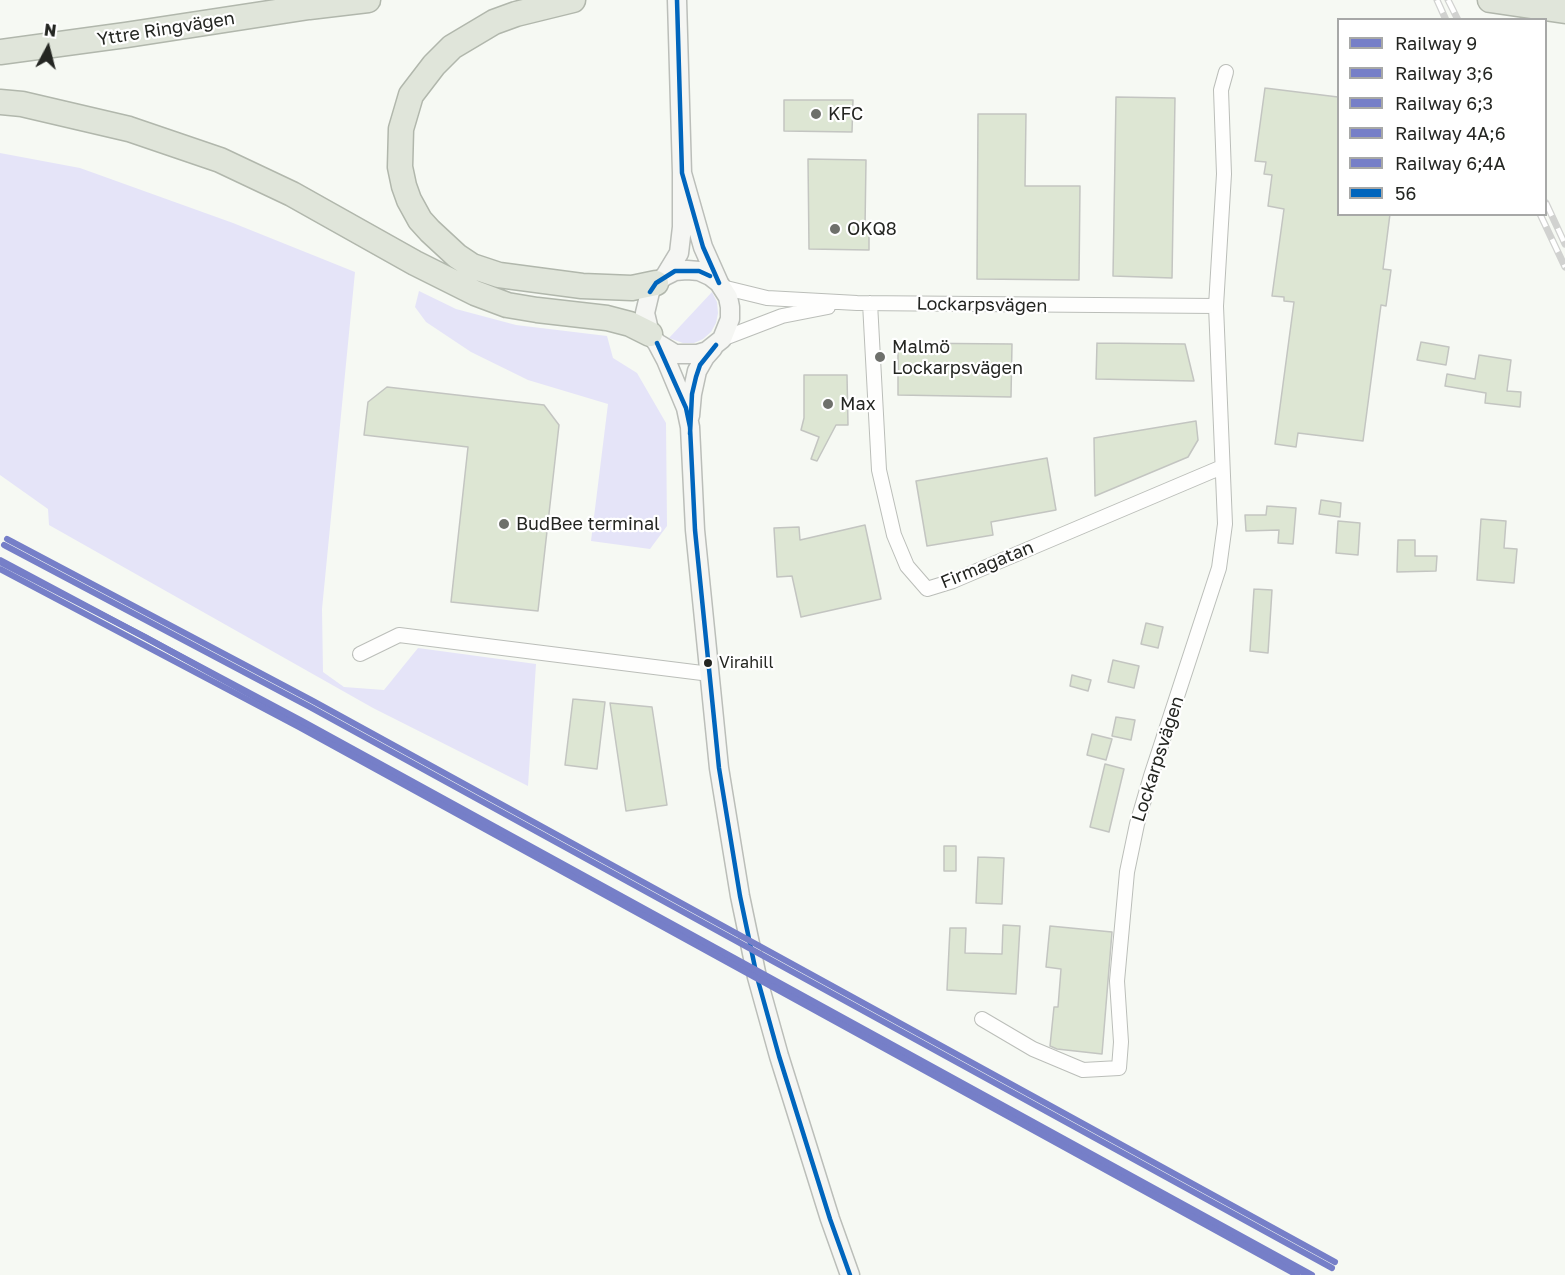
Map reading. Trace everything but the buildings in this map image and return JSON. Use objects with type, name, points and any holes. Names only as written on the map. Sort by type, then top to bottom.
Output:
[{"type":"highway","name":"Yttre Ringvägen","points":[[0,52],[368,0]]},
{"type":"highway","points":[[573,0],[516,14],[494,22],[452,46],[434,65],[411,94],[403,122],[400,167],[404,186],[420,220],[457,256],[472,266],[499,275],[554,284],[632,288],[660,280]]},
{"type":"highway","points":[[1491,0],[1565,11]]},
{"type":"highway","points":[[0,102],[32,106],[129,129],[220,160],[292,194],[415,263],[475,293],[507,304],[537,310],[607,318],[630,324],[653,338]]},
{"type":"main road","points":[[677,0],[682,173],[681,244],[676,261],[646,302],[645,313],[653,338],[666,360],[686,408],[690,427]]},
{"type":"main road","points":[[682,173],[703,247],[730,307],[730,319],[719,342],[705,357],[697,371],[692,394],[690,427],[695,530],[719,768],[740,896],[757,977],[779,1056],[850,1275]]},
{"type":"main road","points":[[660,280],[675,271],[687,270],[699,271],[721,285]]},
{"type":"main road","points":[[653,338],[675,354],[686,356],[707,351],[719,342]]},
{"type":"street","name":"Lockarpsvägen","points":[[981,1019],[1033,1049],[1083,1070],[1119,1068],[1121,1042],[1117,981],[1127,872],[1148,785],[1220,568],[1225,524],[1216,306],[1224,174],[1221,90],[1226,72]]},
{"type":"street","name":"Lockarpsvägen","points":[[721,285],[767,298],[863,303],[1216,306]]},
{"type":"street","name":"Lockarpsvägen","points":[[719,342],[782,316],[835,305],[863,303]]},
{"type":"street","name":"Firmagatan","points":[[863,303],[879,470],[894,535],[907,566],[927,589],[953,581],[1222,467]]},
{"type":"street","points":[[360,654],[399,635],[710,674]]},
{"type":"shaded area","points":[[0,153],[80,168],[233,223],[355,272],[322,609],[323,672],[344,687],[384,690],[418,648],[536,664],[528,786],[373,708],[49,525],[48,509],[0,475]]},
{"type":"shaded area","points":[[419,291],[456,309],[516,325],[607,336],[613,358],[637,373],[666,423],[667,526],[650,549],[591,541],[608,404],[528,380],[471,352],[426,322],[415,307]]},
{"type":"shaded area","points":[[712,292],[717,302],[718,313],[711,332],[694,343],[683,343],[669,338]]},
{"type":"railway","points":[[1437,0],[1445,18]]},
{"type":"railway","points":[[1448,0],[1457,18]]},
{"type":"railway","points":[[1547,205],[1565,244]]},
{"type":"railway","points":[[1541,216],[1565,267]]},
{"type":"rail line","name":"6;4A","points":[[7,539],[313,701],[1335,1262]]},
{"type":"rail line","name":"6;3","points":[[4,545],[310,707],[1332,1268]]},
{"type":"rail line","name":"3;6","points":[[0,560],[302,721],[1312,1275]]},
{"type":"rail line","name":"9","points":[[0,562],[145,637],[1307,1275]]},
{"type":"rail line","name":"4A;6","points":[[0,569],[299,727],[1297,1275]]},
{"type":"transit line","name":"56","points":[[677,0],[682,173],[703,247],[719,283]]},
{"type":"transit line","name":"56","points":[[650,292],[656,283],[675,271],[699,271],[710,276]]},
{"type":"transit line","name":"56","points":[[657,343],[686,408],[690,427],[695,530],[719,768],[740,896],[757,977],[779,1056],[850,1275]]},
{"type":"transit line","name":"56","points":[[690,434],[692,394],[696,377],[700,365],[716,345]]},
{"type":"place","name":"KFC","points":[[816,114]]},
{"type":"place","name":"OKQ8","points":[[835,229]]},
{"type":"place","name":"Malmö Lockarpsvägen","points":[[880,357]]},
{"type":"place","name":"Max","points":[[828,404]]},
{"type":"place","name":"BudBee terminal","points":[[504,524]]},
{"type":"place","name":"Virahill","points":[[708,663]]}]
